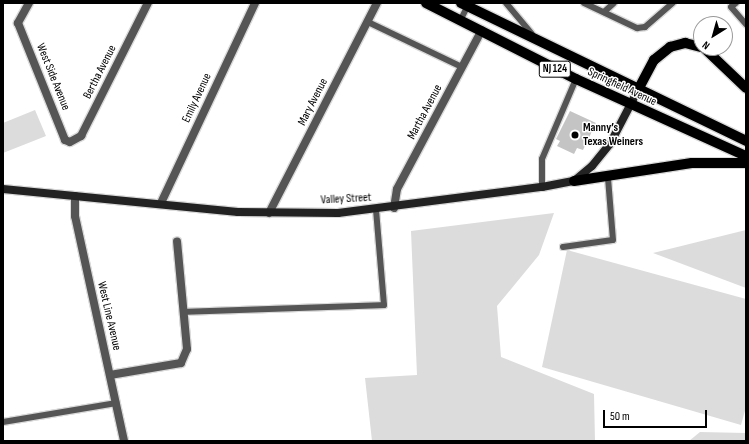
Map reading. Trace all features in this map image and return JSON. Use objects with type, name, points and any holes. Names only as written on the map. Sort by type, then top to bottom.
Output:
[{"type":"main road","name":"Springfield Avenue","points":[[426,3],[461,19],[576,79],[630,105],[746,156]]},
{"type":"main road","name":"Springfield Avenue","points":[[466,4],[746,141]]},
{"type":"main road","points":[[574,181],[602,155],[654,60],[670,47],[685,43],[693,45]]},
{"type":"main road","points":[[712,56],[746,88]]},
{"type":"main road","points":[[574,181],[608,178],[692,163],[746,163]]},
{"type":"main road","name":"Valley Street","points":[[3,189],[270,213],[376,210],[542,187],[574,181]]},
{"type":"street","name":"West Side Avenue","points":[[29,3],[18,23],[65,140]]},
{"type":"street","name":"Bertha Avenue","points":[[65,140],[73,141],[81,136],[148,3]]},
{"type":"street","name":"Emily Avenue","points":[[161,203],[254,3]]},
{"type":"street","name":"Mary Avenue","points":[[270,213],[378,3]]},
{"type":"street","name":"Martha Avenue","points":[[394,208],[397,189],[482,30]]},
{"type":"street","name":"West Line Avenue","points":[[75,196],[75,216],[124,441]]},
{"type":"street","points":[[110,375],[181,363],[187,349],[177,241]]},
{"type":"lane","points":[[506,3],[536,38]]},
{"type":"lane","points":[[584,3],[637,28],[644,27],[673,3]]},
{"type":"lane","points":[[604,12],[614,3]]},
{"type":"lane","points":[[736,3],[731,7],[746,24]]},
{"type":"lane","points":[[461,19],[466,4]]},
{"type":"lane","points":[[368,22],[462,67]]},
{"type":"lane","points":[[542,187],[542,159],[576,79]]},
{"type":"lane","points":[[563,247],[613,240],[608,178]]},
{"type":"lane","points":[[184,312],[384,305],[376,210]]},
{"type":"lane","points":[[3,422],[116,403]]},
{"type":"shaded area","points":[[35,110],[46,136],[3,153],[3,123]]},
{"type":"shaded area","points":[[554,213],[539,255],[497,306],[501,357],[594,394],[595,441],[372,441],[365,378],[417,375],[411,231]]},
{"type":"shaded area","points":[[746,230],[746,288],[653,253]]},
{"type":"shaded area","points":[[567,250],[746,299],[746,407],[741,425],[542,367]]},
{"type":"shaded area","points":[[700,432],[746,433],[746,441],[689,441]]},
{"type":"building","points":[[570,111],[596,123],[583,150],[577,148],[574,154],[557,146],[560,141],[556,139]]},
{"type":"place","name":"Manny’s Texas Weiners","points":[[575,135]]}]
